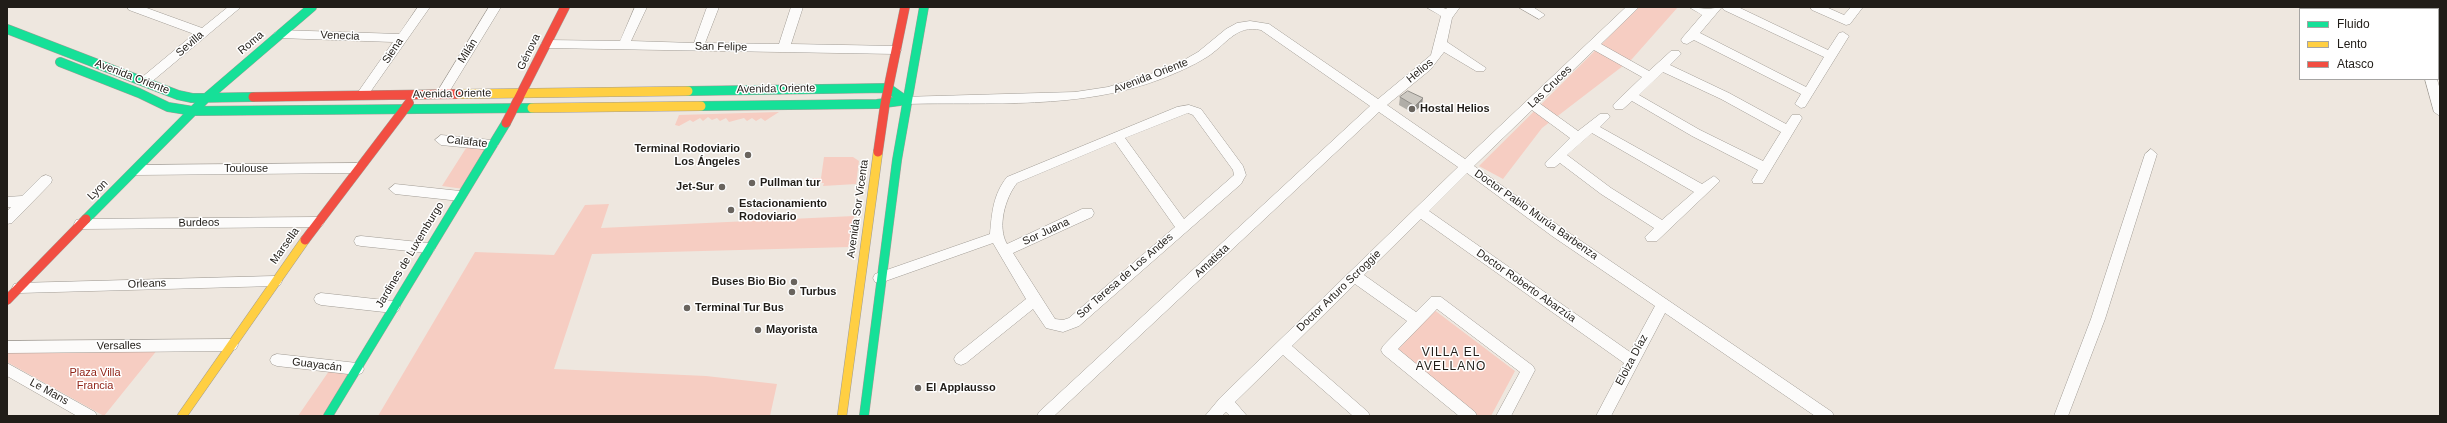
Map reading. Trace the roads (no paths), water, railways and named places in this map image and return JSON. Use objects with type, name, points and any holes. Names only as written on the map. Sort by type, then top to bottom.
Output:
[{"type":"main road","name":"Roma","points":[[206,98],[312,7]]},
{"type":"main road","name":"Génova","points":[[515,108],[565,7]]},
{"type":"main road","name":"Avenida Sor Vicenta","points":[[842,416],[885,104],[905,7]]},
{"type":"main road","points":[[864,416],[880,278],[905,100],[924,7]]},
{"type":"main road","name":"Avenida Oriente","points":[[7,29],[185,97],[206,98],[888,88]]},
{"type":"main road","name":"Avenida Oriente","points":[[50,58],[139,93],[168,108],[193,111],[885,104],[905,100]]},
{"type":"main road","points":[[888,88],[905,100]]},
{"type":"main road","points":[[800,105],[802,89]]},
{"type":"main road","points":[[668,106],[672,94],[682,91]]},
{"type":"main road","name":"Marsella","points":[[182,416],[317,222],[357,168],[405,109],[414,95]]},
{"type":"main road","name":"Lyon","points":[[7,300],[206,98]]},
{"type":"main road","name":"Jardines de Luxemburgo","points":[[328,416],[357,370],[428,248],[515,108]]},
{"type":"main road","points":[[864,251],[875,255],[882,263]]},
{"type":"street","points":[[133,7],[203,33]]},
{"type":"street","points":[[154,15],[164,7]]},
{"type":"street","name":"Sevilla","points":[[145,81],[235,7]]},
{"type":"street","name":"Siena","points":[[362,96],[424,7]]},
{"type":"street","name":"Milán","points":[[442,94],[495,7]]},
{"type":"street","points":[[624,45],[641,7]]},
{"type":"street","points":[[698,47],[713,7]]},
{"type":"street","points":[[784,48],[798,7]]},
{"type":"street","points":[[1432,7],[1450,11]]},
{"type":"street","points":[[1524,7],[1539,15]]},
{"type":"street","name":"Las Cruces","points":[[1466,166],[1634,7]]},
{"type":"street","points":[[1695,7],[1713,11]]},
{"type":"street","points":[[1728,7],[1831,56]]},
{"type":"street","points":[[1816,7],[1846,21],[1857,7]]},
{"type":"street","name":"Helios","points":[[1379,105],[1435,58],[1441,44],[1450,11]]},
{"type":"street","points":[[1713,11],[1689,37],[1808,93]]},
{"type":"street","name":"Doctor Pablo Murúa Barbenza","points":[[1242,25],[1250,24],[1265,27],[1466,166],[1557,232],[1827,416]]},
{"type":"street","name":"Avenida Oriente","points":[[905,100],[1075,96],[1114,90],[1191,61],[1209,50],[1229,32],[1242,25]]},
{"type":"street","name":"Venecia","points":[[279,34],[401,38]]},
{"type":"street","points":[[1801,104],[1843,36]]},
{"type":"street","name":"San Felipe","points":[[547,44],[896,50]]},
{"type":"street","points":[[1441,44],[1480,68]]},
{"type":"street","points":[[1594,45],[1651,77]]},
{"type":"street","points":[[1619,106],[1675,54]]},
{"type":"street","points":[[1662,66],[1725,96],[1788,130]]},
{"type":"street","points":[[2431,80],[2440,112]]},
{"type":"street","points":[[1630,96],[1696,133],[1765,168]]},
{"type":"street","points":[[1532,104],[1578,137]]},
{"type":"street","name":"Amatista","points":[[1044,416],[1379,105]]},
{"type":"street","name":"Sor Teresa de Los Andes","points":[[996,237],[1034,300],[1051,324],[1060,326],[1071,324],[1236,181],[1240,175],[1238,169],[1197,112],[1181,110],[1117,136],[1182,227]]},
{"type":"street","points":[[1604,117],[1578,137],[1555,160],[1663,227]]},
{"type":"street","points":[[1758,180],[1796,118]]},
{"type":"street","points":[[1591,127],[1703,190]]},
{"type":"street","points":[[880,278],[996,237],[999,204],[1004,190],[1012,180],[1117,136]]},
{"type":"street","name":"Calafate","points":[[441,140],[492,145]]},
{"type":"street","points":[[2061,416],[2098,319],[2151,154]]},
{"type":"street","name":"Doctor Arturo Scroggie","points":[[1212,416],[1421,212],[1466,166]]},
{"type":"street","name":"Toulouse","points":[[135,170],[357,168]]},
{"type":"street","points":[[7,219],[46,180]]},
{"type":"street","points":[[1652,237],[1714,181]]},
{"type":"street","points":[[395,189],[460,196]]},
{"type":"street","points":[[7,202],[25,201]]},
{"type":"street","name":"Doctor Roberto Abarzúa","points":[[1421,212],[1632,360]]},
{"type":"street","name":"Sor Juana","points":[[1004,251],[1087,213]]},
{"type":"street","name":"Burdeos","points":[[81,224],[317,222]]},
{"type":"street","points":[[361,241],[428,248]]},
{"type":"street","points":[[1354,276],[1416,320]]},
{"type":"street","name":"Orleans","points":[[19,288],[275,281]]},
{"type":"street","points":[[321,299],[393,307]]},
{"type":"street","points":[[961,359],[1034,300]]},
{"type":"street","points":[[1470,416],[1388,350],[1436,301],[1528,370],[1503,416]]},
{"type":"street","name":"Eloiza Díaz","points":[[1603,416],[1663,304]]},
{"type":"street","name":"Versalles","points":[[7,348],[231,345]]},
{"type":"street","points":[[1283,346],[1363,416]]},
{"type":"street","name":"Guayacán","points":[[277,360],[357,370]]},
{"type":"street","name":"Le Mans","points":[[7,369],[90,416]]},
{"type":"street","points":[[1225,402],[1240,416]]},
{"type":"place","name":"Hostal Helios","points":[[1412,109]]},
{"type":"place","name":"Terminal Rodoviario Los Ángeles","points":[[748,155]]},
{"type":"place","name":"Pullman tur","points":[[752,183]]},
{"type":"place","name":"Jet-Sur","points":[[722,187]]},
{"type":"place","name":"Estacionamiento Rodoviario","points":[[731,210]]},
{"type":"place","name":"Buses Bio Bio","points":[[794,282]]},
{"type":"place","name":"Turbus","points":[[792,292]]},
{"type":"place","name":"Terminal Tur Bus","points":[[687,308]]},
{"type":"place","name":"Mayorista","points":[[758,330]]},
{"type":"place","name":"El Applausso","points":[[918,388]]},
{"type":"district","name":"VILLA EL AVELLANO","points":[[1451,360]]},
{"type":"park label","name":"Plaza Villa Francia","points":[[95,379]]}]
